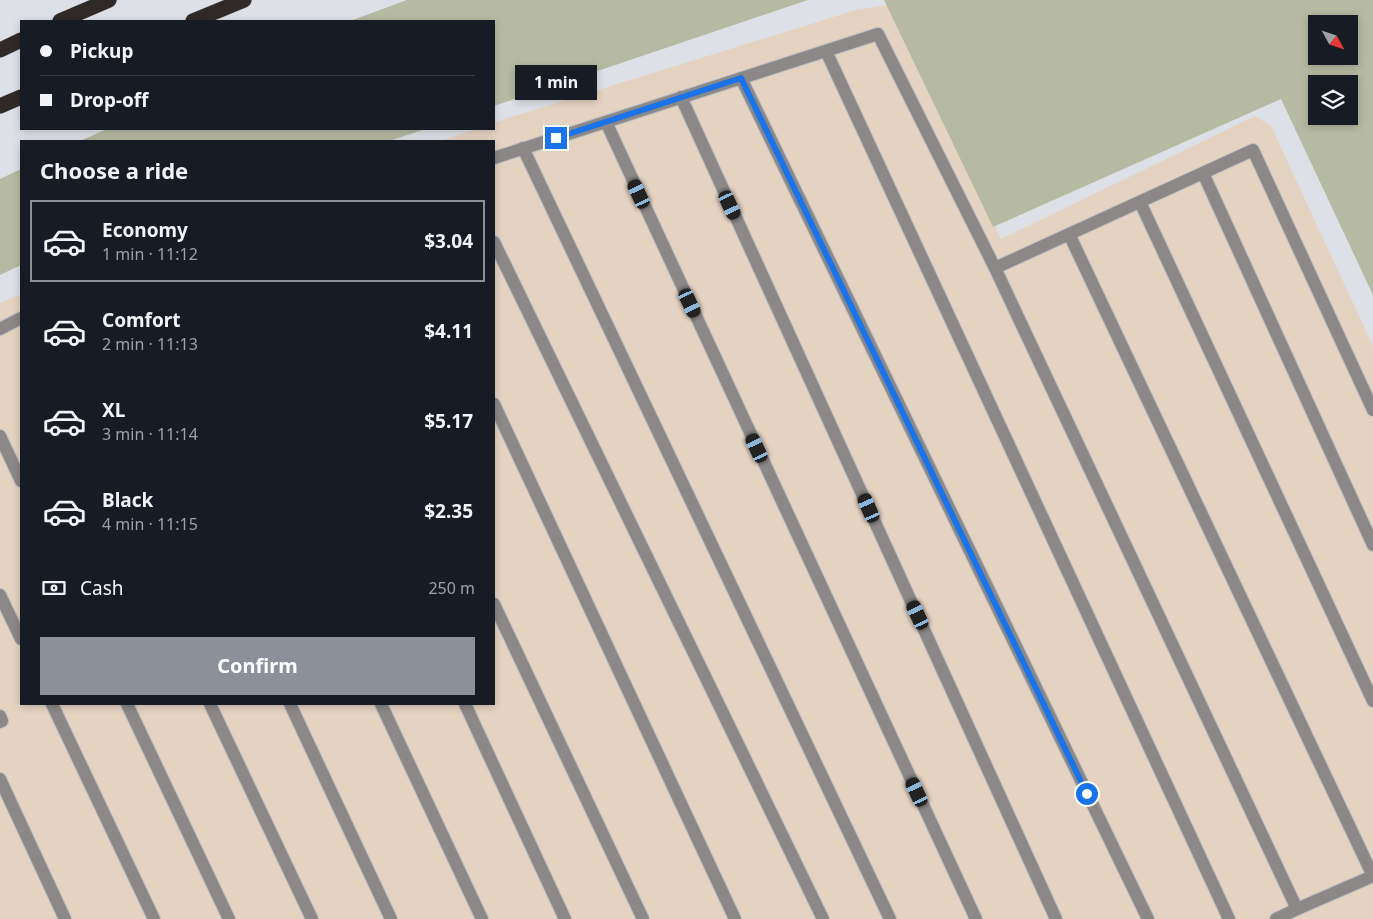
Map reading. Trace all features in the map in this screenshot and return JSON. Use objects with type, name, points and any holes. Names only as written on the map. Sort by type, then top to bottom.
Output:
[{"type":"highway","points":[[62,20],[109,0]]},
{"type":"highway","points":[[195,20],[244,0]]},
{"type":"highway","points":[[0,50],[20,40]]},
{"type":"highway","points":[[0,106],[20,97]]},
{"type":"lane","points":[[495,158],[878,34],[995,268],[1297,909]]},
{"type":"lane","points":[[826,51],[1229,919]]},
{"type":"lane","points":[[741,78],[1148,919]]},
{"type":"lane","points":[[681,97],[1056,919]]},
{"type":"lane","points":[[606,122],[976,919]]},
{"type":"lane","points":[[523,148],[890,919]]},
{"type":"lane","points":[[995,268],[1253,150],[1373,410]]},
{"type":"lane","points":[[1203,173],[1373,544]]},
{"type":"lane","points":[[1140,202],[1373,700]]},
{"type":"lane","points":[[1069,234],[1373,876],[1276,919]]},
{"type":"lane","points":[[495,244],[823,919]]},
{"type":"lane","points":[[0,329],[20,319]]},
{"type":"lane","points":[[495,406],[735,919]]},
{"type":"lane","points":[[0,436],[20,478]]},
{"type":"lane","points":[[0,595],[20,637]]},
{"type":"lane","points":[[495,606],[643,919]]},
{"type":"lane","points":[[52,705],[154,919]]},
{"type":"lane","points":[[127,705],[229,919]]},
{"type":"lane","points":[[210,705],[312,919]]},
{"type":"lane","points":[[290,705],[391,919]]},
{"type":"lane","points":[[381,705],[482,919]]},
{"type":"lane","points":[[465,705],[565,919]]},
{"type":"lane","points":[[0,716],[2,720],[0,722]]},
{"type":"lane","points":[[0,779],[65,919]]},
{"type":"shaded area","points":[[894,4],[1001,239],[1255,116],[1271,126],[1373,346],[1373,919],[0,919],[0,303],[20,294],[20,705],[495,705],[495,140],[443,140],[473,130],[495,130],[495,123],[508,118],[856,10]]},
{"type":"green space","points":[[407,0],[808,0],[495,106],[495,20],[353,20]]},
{"type":"green space","points":[[884,0],[1373,0],[1373,295],[1281,99],[993,227]]},
{"type":"green space","points":[[105,130],[423,130],[392,140],[82,140]]},
{"type":"green space","points":[[20,169],[20,265],[0,275],[0,179]]},
{"type":"route","points":[[556,138],[741,78],[1087,794]]}]
